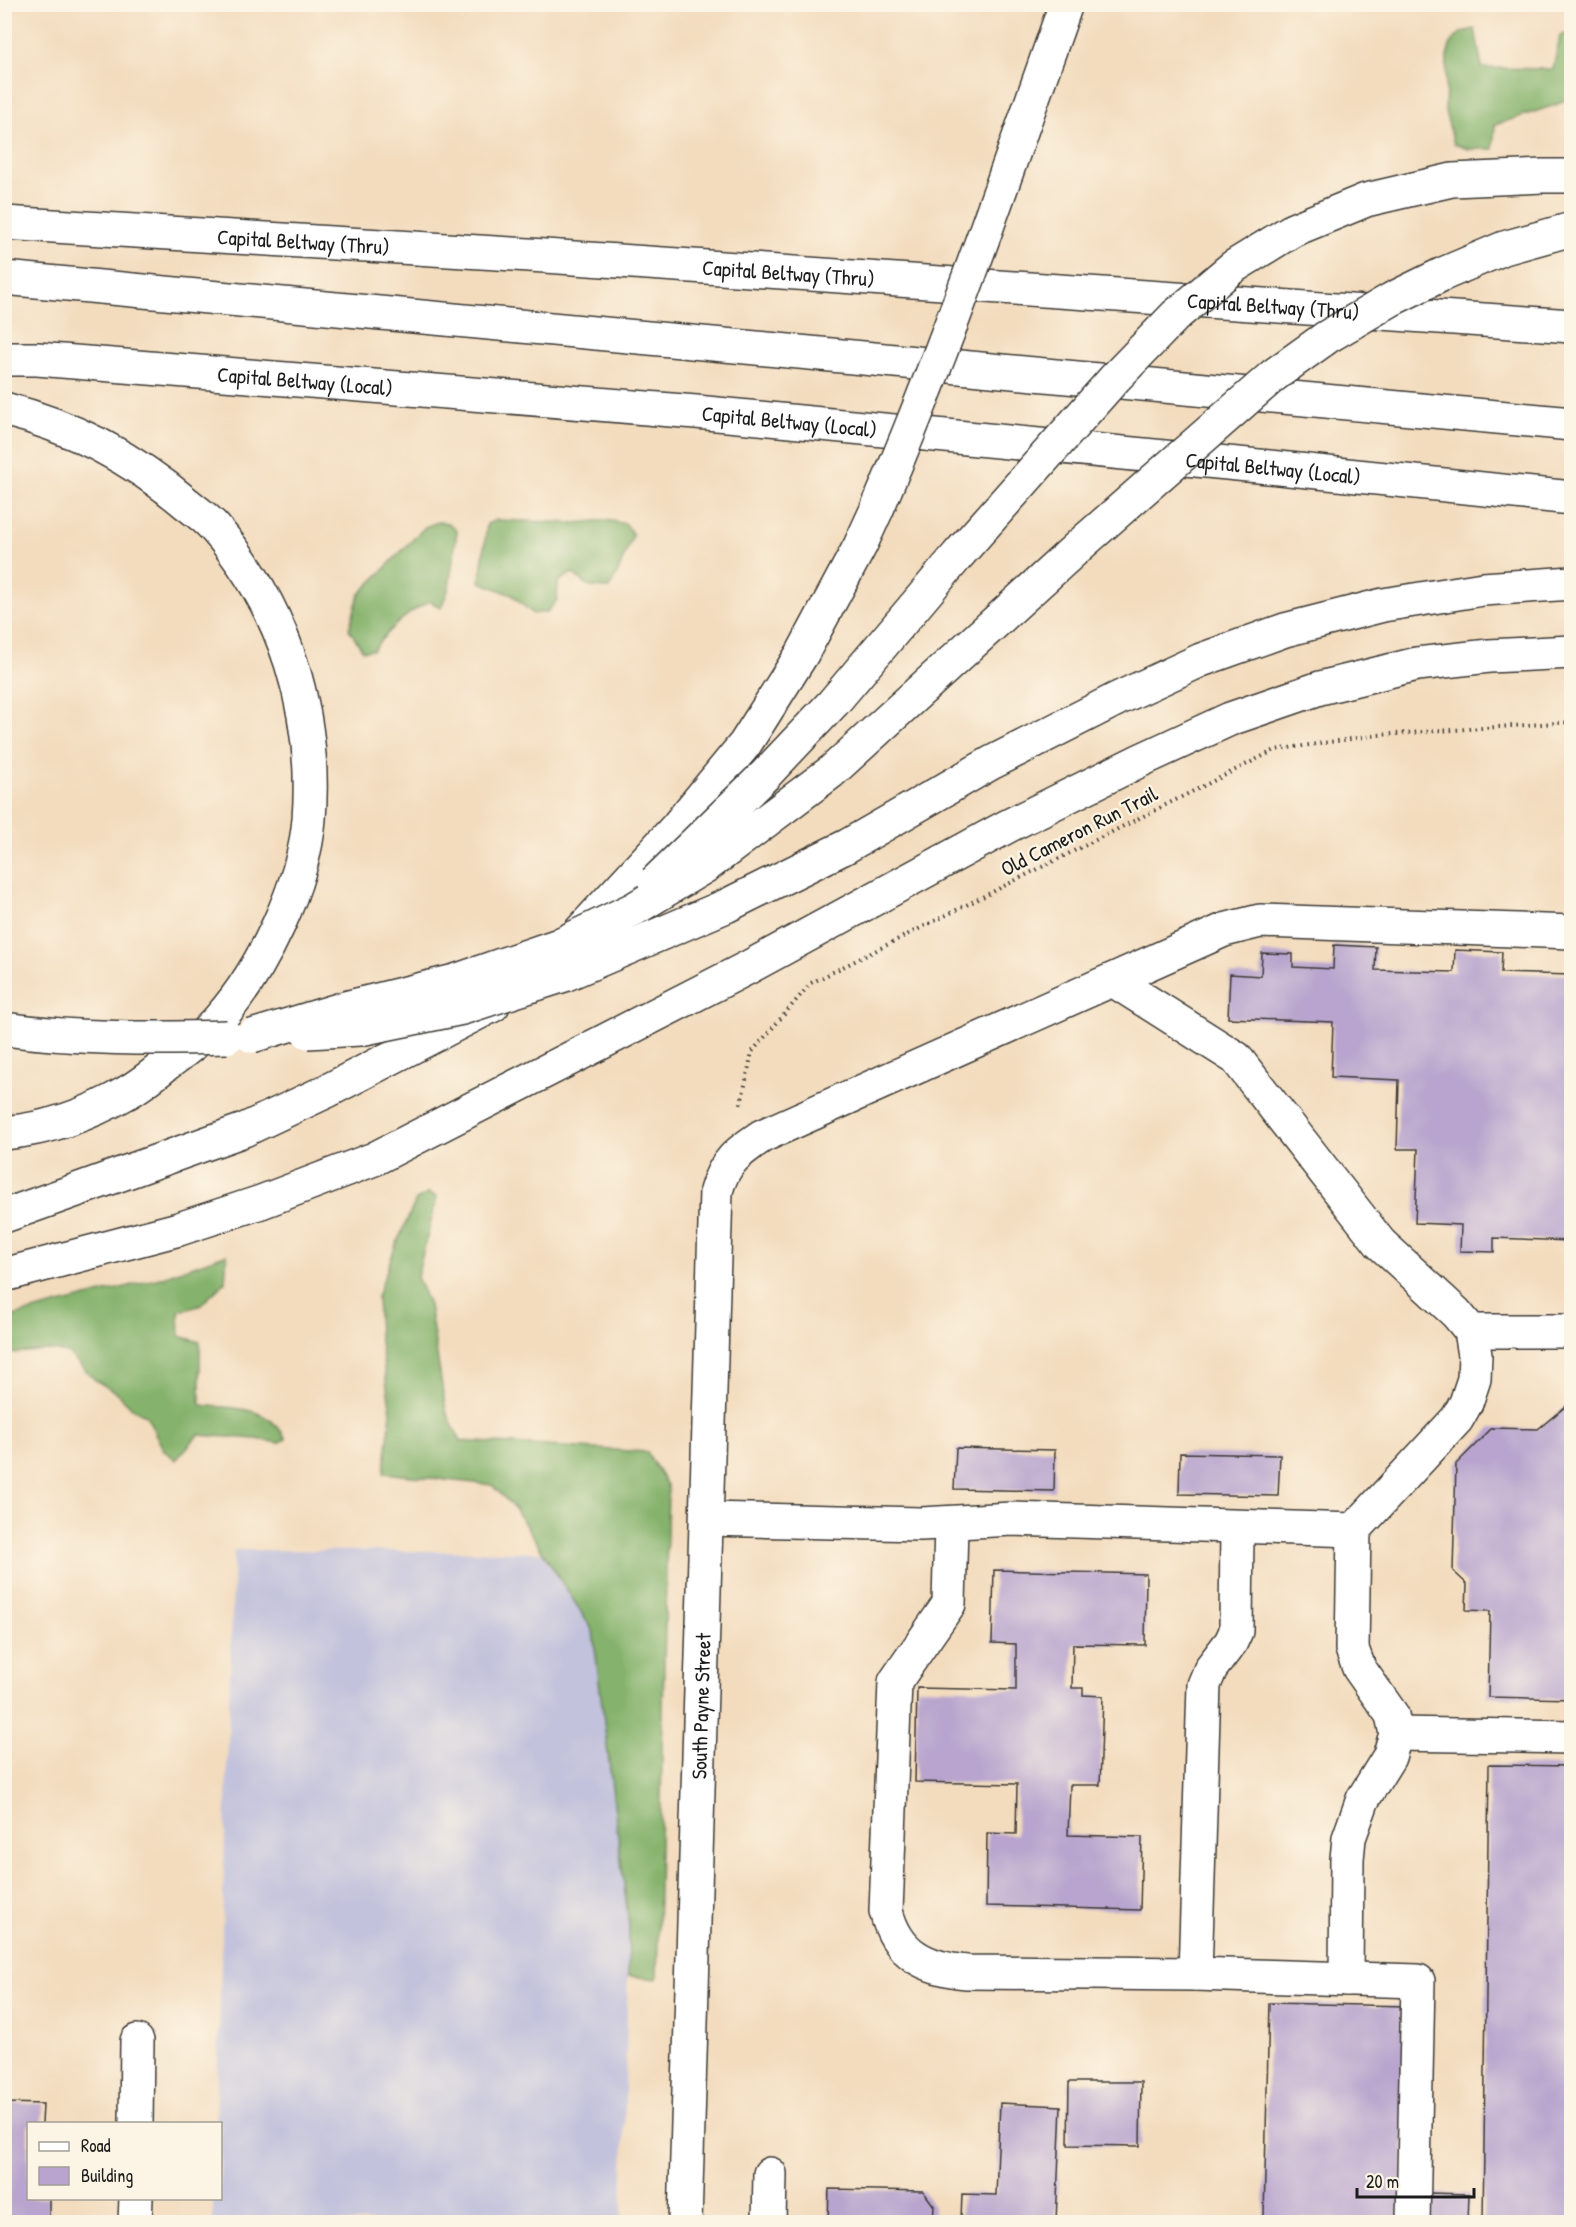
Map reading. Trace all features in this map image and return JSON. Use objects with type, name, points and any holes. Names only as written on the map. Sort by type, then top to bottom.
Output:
[{"type":"main road","points":[[533,982],[676,828],[745,744],[802,654],[860,546],[903,449],[949,330],[1066,4]]},
{"type":"main road","points":[[4,1216],[244,1130],[451,1028],[533,982],[649,887],[765,775],[832,703],[958,555],[1115,378],[1176,315],[1233,267],[1293,230],[1366,200],[1452,180],[1572,176]]},
{"type":"main road","name":"Capital Beltway (Thru)","points":[[4,223],[592,259],[1572,326]]},
{"type":"main road","points":[[252,1036],[345,1008],[454,981],[559,945],[634,909],[707,865],[831,772],[1089,538],[1274,375],[1327,337],[1392,299],[1504,248],[1572,229]]},
{"type":"main road","points":[[4,278],[1572,424]]},
{"type":"main road","name":"Capital Beltway (Local)","points":[[4,359],[38,359],[708,413],[1269,466],[1572,498]]},
{"type":"main road","points":[[4,409],[31,416],[113,452],[165,486],[212,525],[244,565],[273,614],[294,669],[305,722],[310,771],[309,821],[297,876],[276,930],[252,975],[218,1020],[178,1055],[127,1093],[74,1118],[22,1132],[4,1133]]},
{"type":"main road","points":[[4,1029],[36,1033],[174,1039],[252,1036],[360,1029],[462,1008],[564,975],[726,906],[837,851],[992,763],[1117,699],[1201,660],[1275,634],[1383,605],[1483,589],[1572,583]]},
{"type":"main road","points":[[4,1275],[179,1229],[261,1202],[374,1159],[749,967],[1008,826],[1138,761],[1230,719],[1320,687],[1417,664],[1489,656],[1572,652]]},
{"type":"main road","points":[[1113,980],[1224,930],[1260,921],[1572,932]]},
{"type":"main road","points":[[1113,980],[1236,1058],[1380,1243],[1456,1313],[1471,1331],[1475,1355],[1474,1379],[1466,1403],[1457,1419],[1354,1530],[1352,1649],[1359,1668],[1371,1688],[1392,1715],[1396,1734],[1389,1757],[1363,1799],[1349,1838],[1346,1979]]},
{"type":"main road","name":"South Payne Street","points":[[685,2223],[716,1191],[720,1176],[730,1161],[762,1136],[1113,980]]},
{"type":"main road","points":[[1471,1331],[1572,1331]]},
{"type":"main road","points":[[707,1519],[951,1524],[1012,1520],[1354,1530]]},
{"type":"main road","points":[[951,1524],[949,1604],[895,1682],[886,1911],[890,1926],[902,1946],[921,1961],[942,1969],[967,1972],[1195,1974],[1418,1981],[1413,2223]]},
{"type":"main road","points":[[1195,1974],[1204,1685],[1211,1668],[1231,1642],[1236,1631],[1237,1527]]},
{"type":"main road","points":[[1396,1734],[1572,1737]]},
{"type":"main road","points":[[136,2122],[137,2041]]},
{"type":"main road","points":[[769,2223],[770,2174]]},
{"type":"main road","points":[[135,2223],[136,2200]]},
{"type":"path","name":"Old Cameron Run Trail","points":[[741,1107],[752,1052],[811,983],[1275,750],[1378,735],[1572,722]]},
{"type":"shaded area","points":[[234,1550],[542,1552],[593,1631],[629,1926],[622,2222],[213,2222],[213,2200],[222,2200],[222,2122],[216,2122]]},
{"type":"green space","points":[[1475,29],[1482,68],[1553,69],[1560,36],[1571,32],[1571,96],[1558,104],[1495,125],[1493,149],[1468,149],[1454,144],[1445,111],[1447,57],[1451,42],[1462,32]]},
{"type":"green space","points":[[496,520],[575,523],[607,520],[626,524],[633,535],[609,588],[590,587],[572,573],[558,582],[557,600],[547,612],[533,614],[512,595],[480,582],[487,524]]},
{"type":"green space","points":[[438,522],[448,523],[457,531],[449,588],[441,608],[430,601],[398,622],[373,650],[363,651],[349,629],[359,595],[425,527]]},
{"type":"green space","points":[[429,1193],[437,1197],[417,1277],[429,1305],[446,1411],[460,1441],[647,1452],[668,1487],[657,1979],[628,1976],[629,1926],[593,1631],[516,1510],[492,1485],[384,1473],[391,1412],[379,1336],[377,1297],[395,1247],[416,1200]]},
{"type":"green space","points":[[227,1254],[225,1282],[201,1305],[179,1312],[180,1336],[200,1342],[200,1405],[237,1408],[259,1414],[269,1419],[286,1439],[279,1443],[198,1435],[176,1460],[163,1449],[146,1415],[133,1409],[117,1393],[95,1380],[68,1353],[48,1350],[5,1354],[5,1318],[160,1278]]},
{"type":"building","points":[[1334,945],[1376,947],[1375,970],[1454,972],[1455,950],[1502,952],[1501,973],[1572,975],[1572,1241],[1494,1238],[1494,1252],[1460,1251],[1461,1225],[1415,1223],[1418,1149],[1397,1149],[1399,1080],[1331,1077],[1333,1022],[1228,1018],[1230,974],[1261,976],[1262,953],[1293,954],[1293,967],[1333,969]]},
{"type":"building","points":[[1565,1407],[1572,1407],[1572,1699],[1488,1697],[1490,1611],[1466,1610],[1467,1584],[1453,1571],[1456,1464],[1492,1428],[1538,1429]]},
{"type":"building","points":[[956,1448],[1055,1450],[1054,1491],[954,1489]]},
{"type":"building","points":[[1180,1453],[1280,1455],[1278,1496],[1179,1494]]},
{"type":"building","points":[[994,1570],[1146,1574],[1145,1645],[1073,1644],[1072,1688],[1083,1688],[1083,1695],[1103,1696],[1100,1785],[1070,1785],[1068,1835],[1142,1837],[1140,1910],[986,1906],[987,1833],[1016,1834],[1017,1784],[915,1782],[917,1688],[1016,1690],[1016,1644],[992,1643]]},
{"type":"building","points":[[1489,1765],[1572,1766],[1572,2222],[1483,2222]]},
{"type":"building","points":[[1269,2003],[1407,2006],[1402,2221],[1264,2217]]},
{"type":"building","points":[[1069,2082],[1141,2082],[1140,2146],[1068,2145]]},
{"type":"building","points":[[4,2103],[43,2104],[42,2122],[27,2122],[27,2200],[49,2200],[49,2222],[4,2222]]},
{"type":"building","points":[[1000,2103],[1061,2106],[1056,2222],[949,2222],[949,2218],[961,2219],[962,2194],[996,2195]]},
{"type":"building","points":[[829,2189],[923,2191],[934,2206],[933,2222],[828,2222]]},
{"type":"building","points":[[1427,2193],[1469,2194],[1468,2222],[1426,2222]]},
{"type":"building","points":[[1092,2217],[1177,2221],[1177,2222],[1092,2222]]}]
